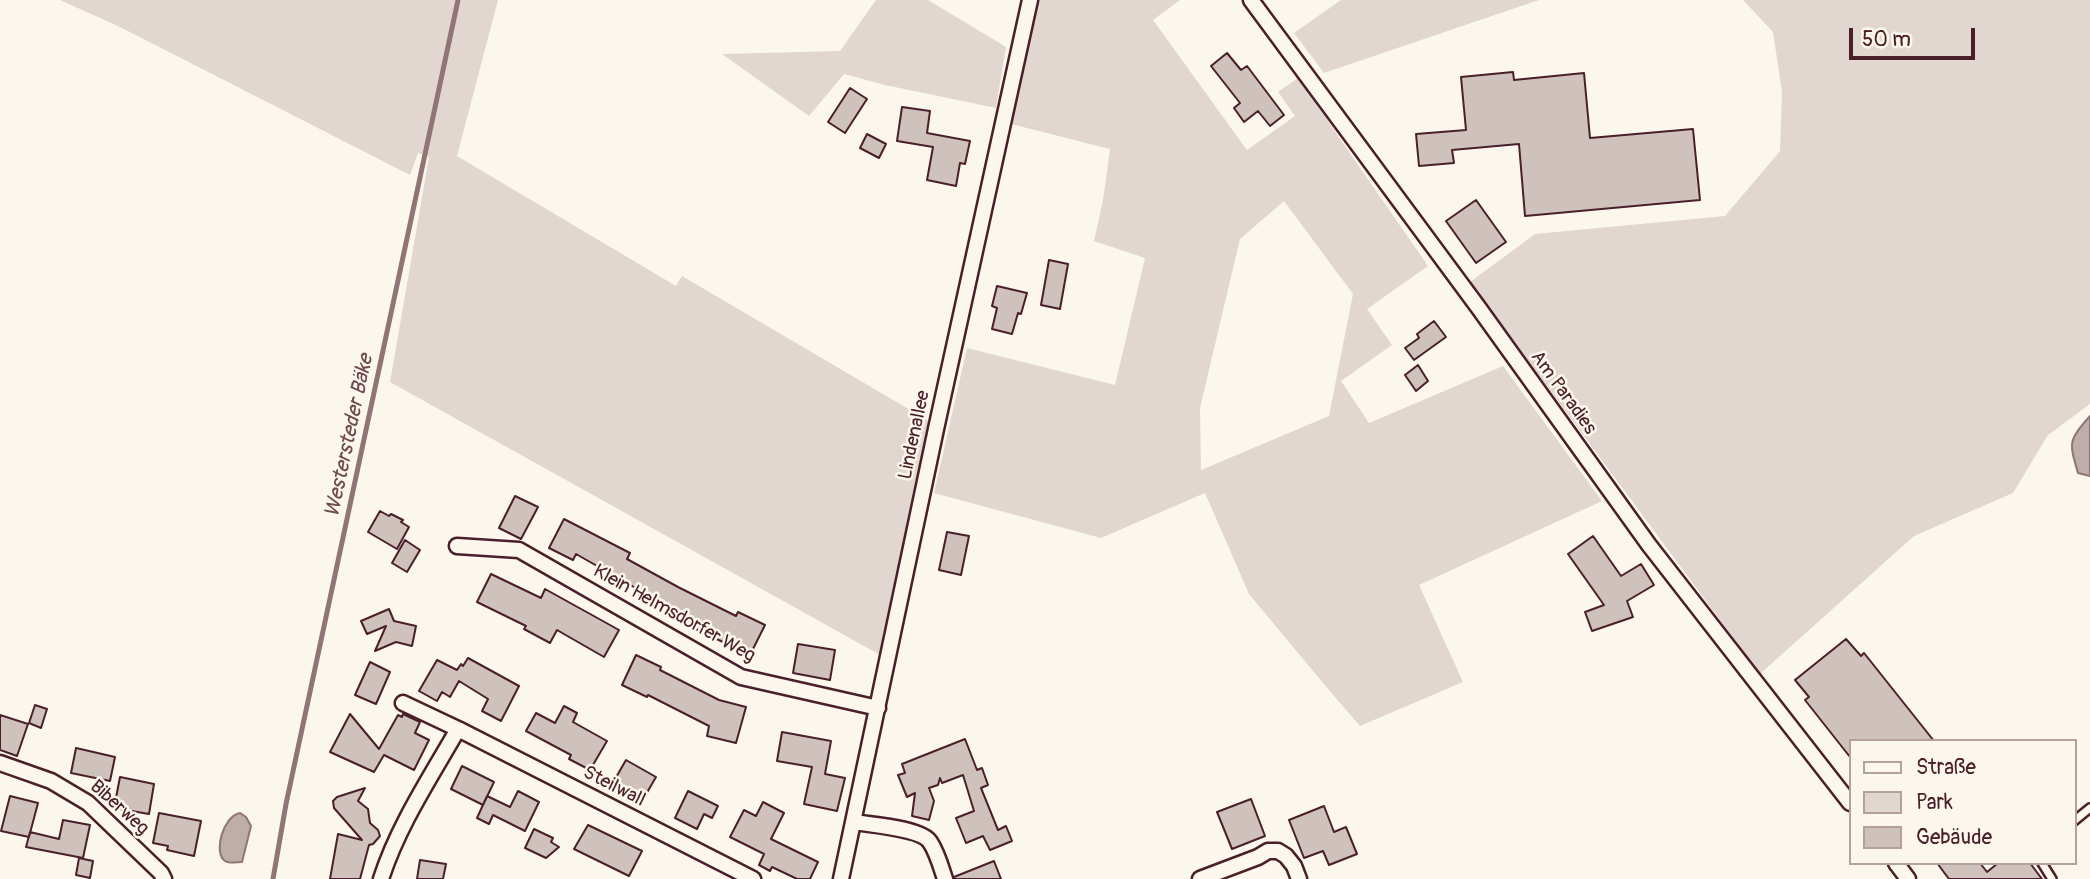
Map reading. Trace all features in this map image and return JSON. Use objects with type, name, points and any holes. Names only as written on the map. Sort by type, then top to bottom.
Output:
[{"type":"street","name":"Lindenallee","points":[[841,879],[1030,0]]},
{"type":"street","name":"Am Paradies","points":[[1251,0],[1470,296],[1649,545],[1848,800]]},
{"type":"street","name":"Klein Helmsdorfer Weg","points":[[457,546],[519,550],[741,677],[878,708]]},
{"type":"street","name":"Steilwall","points":[[403,703],[753,879]]},
{"type":"street","points":[[381,879],[388,855],[457,729]]},
{"type":"street","name":"Biberweg","points":[[0,763],[51,781],[88,803],[161,873],[164,879]]},
{"type":"street","points":[[854,822],[909,831],[926,837],[932,845],[945,879]]},
{"type":"street","points":[[1200,879],[1268,851],[1278,851],[1294,866],[1299,879]]},
{"type":"lane","points":[[2076,819],[2090,808]]},
{"type":"green space","points":[[60,0],[498,0],[457,156],[676,286],[682,276],[929,421],[928,437],[882,656],[390,382],[429,157],[418,153],[410,175],[120,27]]},
{"type":"green space","points":[[876,0],[928,0],[1006,47],[996,108],[844,74],[809,116],[722,54],[840,51]]},
{"type":"green space","points":[[1038,0],[1180,0],[1153,20],[1247,150],[1295,116],[1278,92],[1298,78],[1428,266],[1367,309],[1392,345],[1341,381],[1369,423],[1503,366],[1602,501],[1419,585],[1463,682],[1360,726],[1249,594],[1205,493],[1101,538],[934,493],[967,348],[1115,385],[1145,258],[1094,241],[1110,149],[1011,124]],"holes":[[[1284,201],[1353,294],[1329,416],[1201,470],[1200,408],[1240,239]]]},
{"type":"green space","points":[[1341,0],[1539,0],[1324,73],[1294,33]]},
{"type":"green space","points":[[1743,0],[2090,0],[2090,404],[2048,435],[2013,493],[1914,536],[1760,674],[1470,282],[1535,234],[1725,216],[1780,151],[1782,92],[1773,32]]},
{"type":"shaded area","points":[[2090,416],[2090,476],[2078,473],[2072,442]]},
{"type":"shaded area","points":[[240,813],[251,826],[242,862],[225,861],[220,851],[222,835],[229,821]]},
{"type":"building","points":[[1227,53],[1241,70],[1247,66],[1284,115],[1270,126],[1258,111],[1244,122],[1234,108],[1240,103],[1211,66]]},
{"type":"building","points":[[1513,72],[1514,80],[1584,73],[1590,138],[1693,129],[1700,200],[1525,216],[1519,144],[1452,150],[1454,163],[1419,166],[1416,134],[1466,130],[1461,77]]},
{"type":"building","points":[[850,88],[867,99],[845,133],[828,122]]},
{"type":"building","points":[[902,107],[930,111],[927,133],[970,141],[965,164],[960,163],[956,186],[927,180],[933,147],[897,141]]},
{"type":"building","points":[[867,134],[886,144],[879,158],[860,148]]},
{"type":"building","points":[[1476,200],[1506,242],[1476,263],[1446,221]]},
{"type":"building","points":[[1049,260],[1068,264],[1060,309],[1041,305]]},
{"type":"building","points":[[997,286],[1027,293],[1012,334],[992,329],[997,308],[992,306]]},
{"type":"building","points":[[1434,321],[1446,337],[1414,360],[1405,348],[1419,338],[1417,334]]},
{"type":"building","points":[[1418,365],[1428,381],[1416,391],[1405,375]]},
{"type":"building","points":[[515,496],[538,507],[521,539],[499,528]]},
{"type":"building","points":[[380,511],[403,520],[401,522],[409,527],[397,549],[368,532]]},
{"type":"building","points":[[564,519],[630,553],[627,559],[678,587],[736,616],[738,612],[765,625],[750,655],[673,618],[676,611],[576,554],[573,560],[549,548]]},
{"type":"building","points":[[947,532],[969,536],[961,575],[939,570]]},
{"type":"building","points":[[1593,536],[1621,576],[1641,564],[1654,585],[1627,601],[1633,617],[1592,631],[1585,612],[1604,605],[1568,554]]},
{"type":"building","points":[[405,540],[420,550],[407,572],[392,563]]},
{"type":"building","points":[[491,574],[541,598],[545,589],[619,630],[604,657],[557,630],[550,643],[524,629],[526,626],[477,602]]},
{"type":"building","points":[[389,609],[394,621],[416,626],[412,646],[396,642],[375,651],[386,626],[367,634],[361,621]]},
{"type":"building","points":[[1846,639],[1861,656],[1864,653],[1932,739],[1848,739],[1848,754],[1805,700],[1809,697],[1795,680]]},
{"type":"building","points":[[798,644],[835,650],[830,680],[793,673]]},
{"type":"building","points":[[636,655],[719,700],[746,707],[736,743],[707,736],[709,726],[622,685]]},
{"type":"building","points":[[468,658],[519,686],[501,721],[482,711],[488,699],[459,681],[450,697],[442,692],[437,701],[419,691],[437,660],[457,670]]},
{"type":"building","points":[[370,662],[390,672],[376,704],[355,695]]},
{"type":"building","points":[[35,705],[47,709],[41,728],[29,723]]},
{"type":"building","points":[[564,706],[577,713],[573,722],[607,741],[590,770],[569,759],[571,755],[526,731],[536,713],[555,723]]},
{"type":"building","points":[[350,714],[379,749],[398,715],[402,717],[403,714],[420,722],[415,733],[429,740],[414,770],[384,755],[374,772],[330,752]]},
{"type":"building","points":[[0,715],[28,724],[17,756],[0,750]]},
{"type":"building","points":[[782,732],[831,741],[825,774],[845,778],[837,811],[804,804],[812,767],[777,761]]},
{"type":"building","points":[[965,739],[977,770],[982,768],[988,785],[981,788],[998,830],[1006,826],[1012,841],[990,850],[983,836],[966,843],[956,818],[974,811],[963,775],[942,783],[940,778],[938,785],[929,788],[934,801],[929,820],[912,816],[915,793],[907,797],[898,775],[905,773],[902,764]]},
{"type":"building","points":[[76,748],[115,757],[110,781],[71,773]]},
{"type":"building","points":[[626,760],[656,777],[641,803],[611,786]]},
{"type":"building","points":[[462,766],[494,782],[483,805],[451,789]]},
{"type":"building","points":[[120,777],[154,784],[149,814],[114,808]]},
{"type":"building","points":[[365,788],[358,801],[368,809],[370,823],[380,836],[369,845],[360,879],[330,879],[338,834],[362,840],[334,808],[333,801],[337,797]]},
{"type":"building","points":[[518,791],[539,802],[525,831],[493,815],[489,824],[477,818],[487,796],[510,807]]},
{"type":"building","points":[[688,791],[718,806],[712,818],[704,814],[697,829],[675,818]]},
{"type":"building","points":[[10,796],[38,803],[29,837],[1,831]]},
{"type":"building","points":[[1251,799],[1265,836],[1232,849],[1217,812]]},
{"type":"building","points":[[763,802],[784,813],[771,839],[818,862],[810,879],[797,879],[772,867],[770,871],[759,865],[764,854],[730,837],[744,810],[756,816]]},
{"type":"building","points":[[1324,806],[1334,832],[1346,827],[1357,854],[1329,865],[1323,851],[1304,858],[1289,820]]},
{"type":"building","points":[[159,813],[201,821],[194,856],[167,850],[168,846],[153,843]]},
{"type":"building","points":[[63,820],[90,825],[83,858],[26,847],[30,832],[59,839]]},
{"type":"building","points":[[588,825],[642,851],[629,876],[574,849]]},
{"type":"building","points":[[534,829],[553,838],[551,842],[559,847],[546,858],[525,848]]},
{"type":"building","points":[[79,858],[93,861],[90,878],[76,875]]},
{"type":"building","points":[[420,860],[446,864],[443,879],[417,879]]},
{"type":"building","points":[[994,861],[1001,879],[954,879],[954,877]]},
{"type":"building","points":[[1938,865],[1982,865],[1987,872],[1996,865],[2032,865],[2042,879],[1949,879]]},
{"type":"waterway","name":"Westersteder Bäke","points":[[273,879],[286,804],[458,0]]}]
